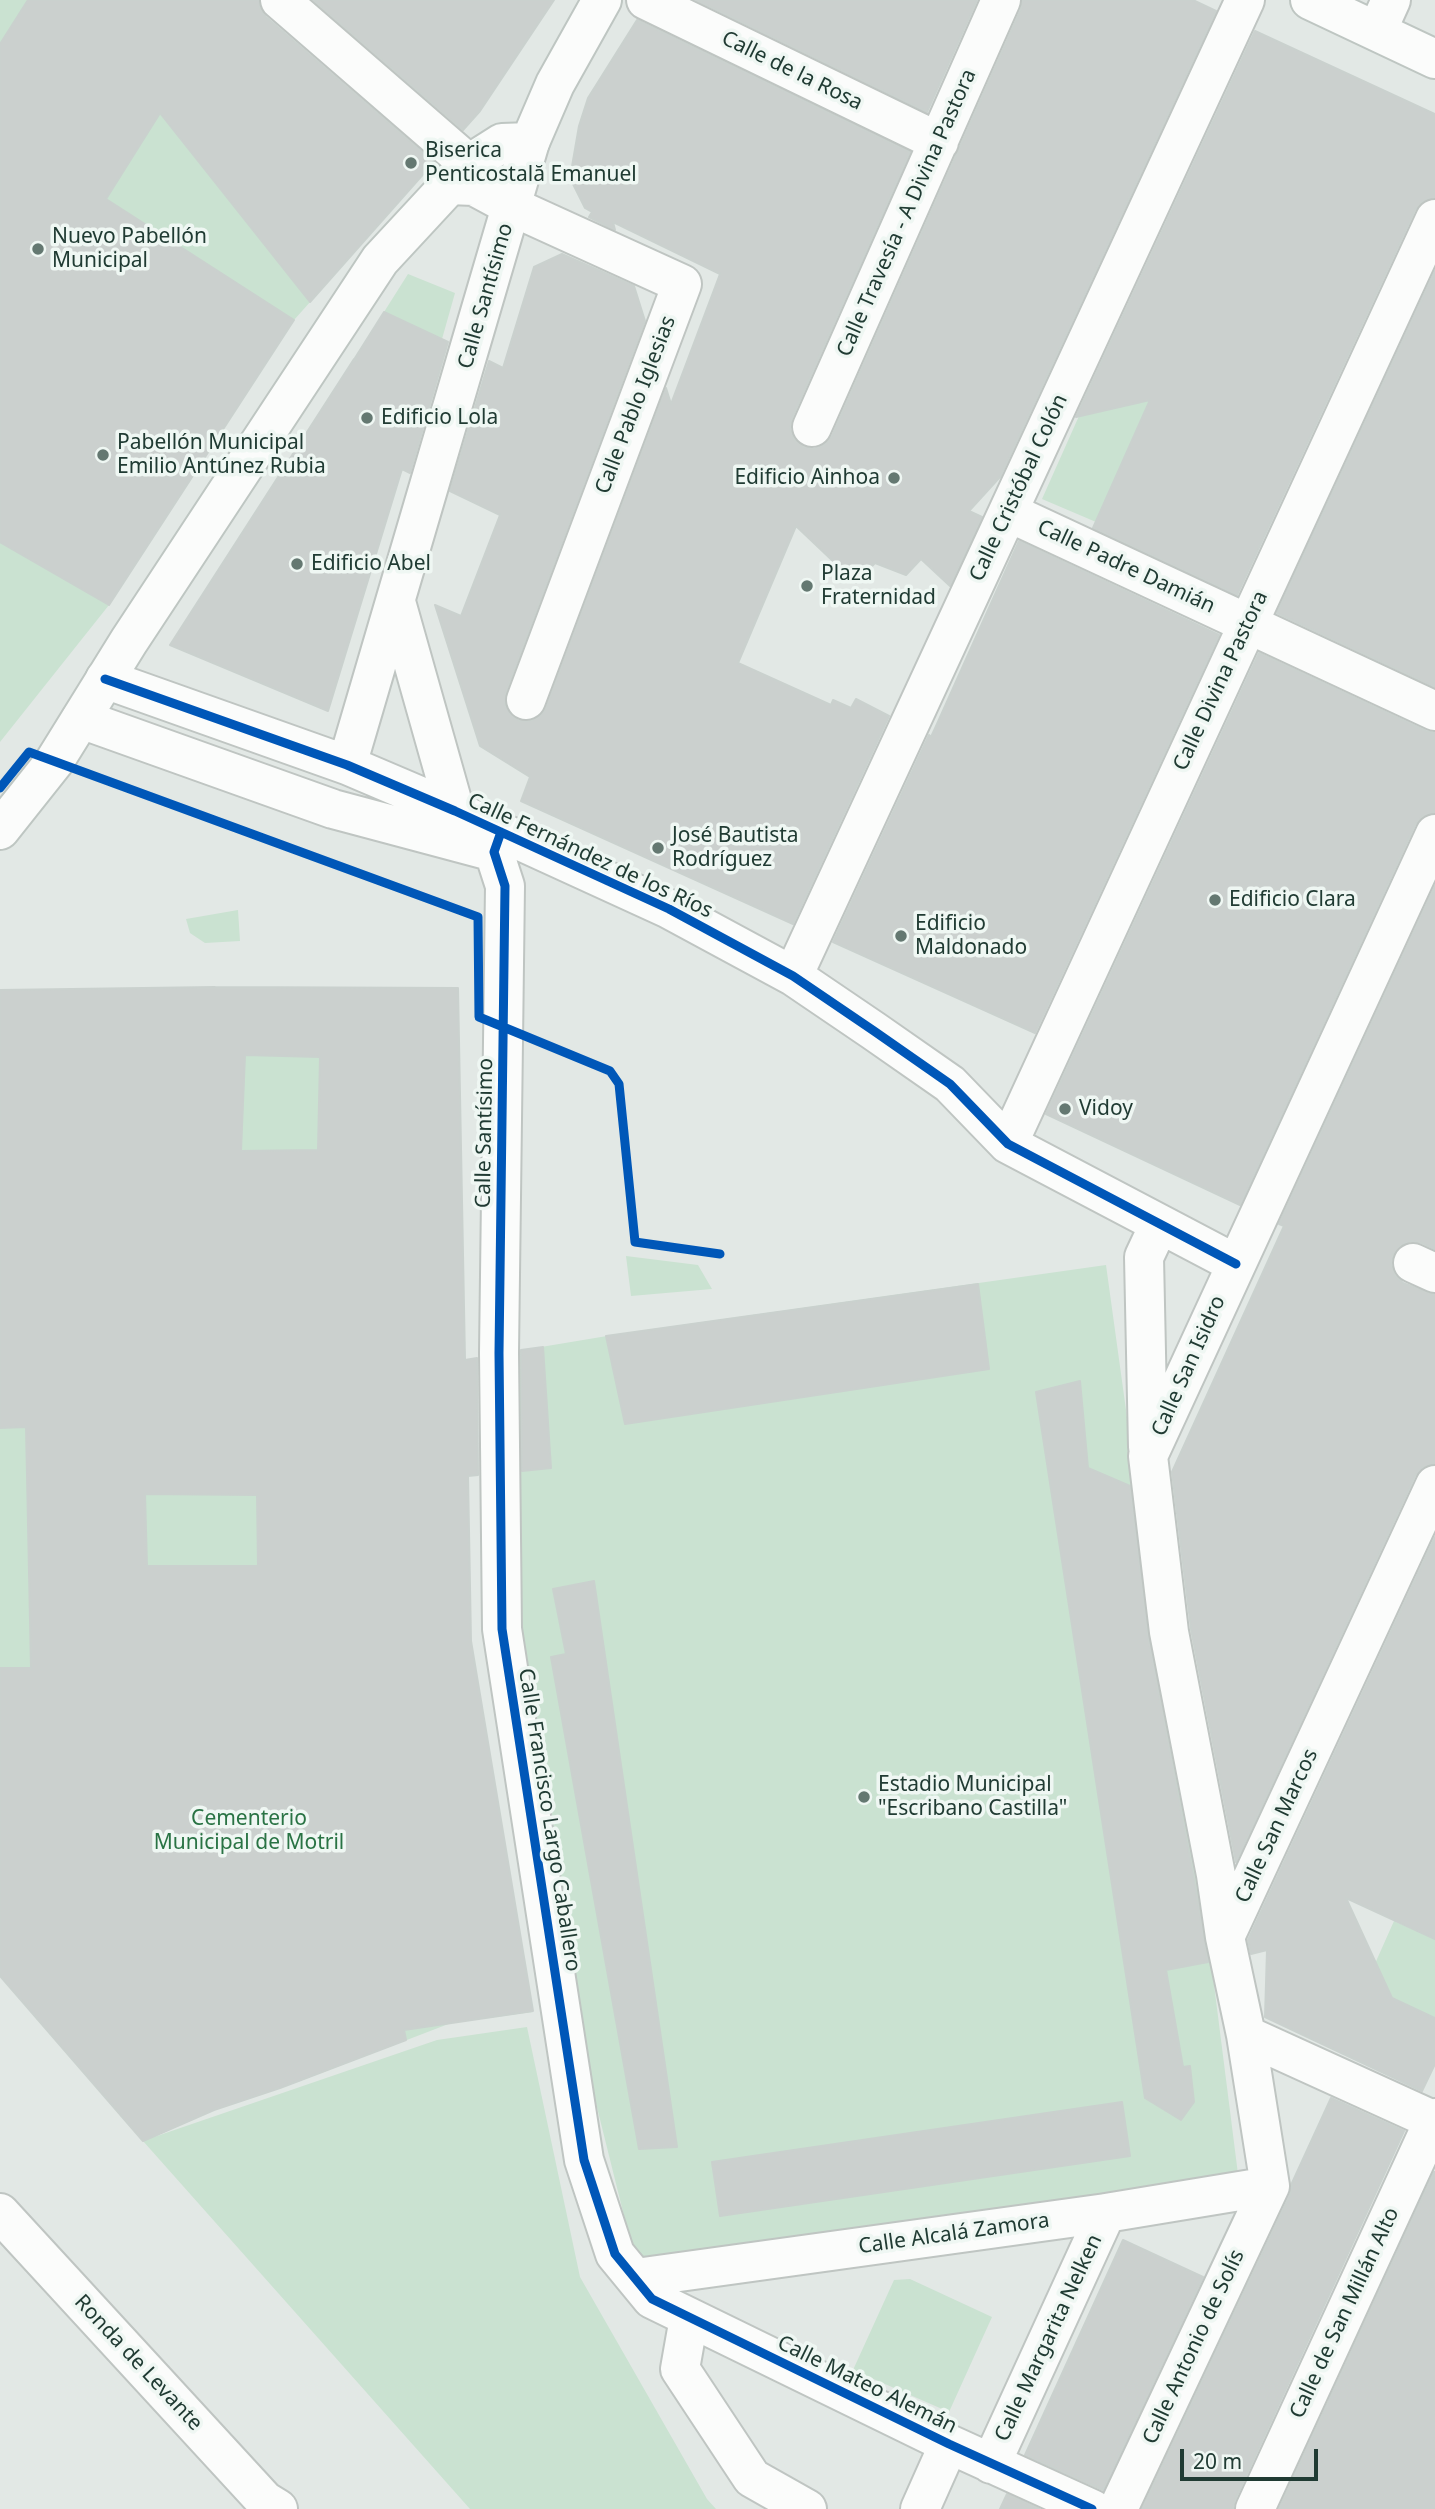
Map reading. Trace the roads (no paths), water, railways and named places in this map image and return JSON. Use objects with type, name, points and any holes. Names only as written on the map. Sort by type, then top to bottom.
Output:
[{"type":"street","points":[[281,0],[459,174],[474,186],[513,207]]},
{"type":"street","name":"Calle Santísimo","points":[[347,765],[530,142],[555,84],[602,0]]},
{"type":"street","name":"Calle de la Rosa","points":[[646,0],[939,142]]},
{"type":"street","name":"Calle Travesía - A Divina Pastora","points":[[812,427],[1001,0]]},
{"type":"street","name":"Calle Cristóbal Colón","points":[[793,976],[1245,0]]},
{"type":"street","points":[[1310,0],[1384,16],[1435,59]]},
{"type":"street","points":[[0,830],[54,762],[105,679],[380,260],[459,174],[502,143],[530,142]]},
{"type":"street","name":"Calle Pablo Iglesias","points":[[513,207],[682,284],[526,700]]},
{"type":"street","name":"Calle Divina Pastora","points":[[1009,1144],[1435,219]]},
{"type":"street","name":"Calle Padre Damián","points":[[1008,512],[1435,710]]},
{"type":"street","points":[[396,602],[454,811]]},
{"type":"street","name":"Calle Fernández de los Ríos","points":[[105,679],[347,765],[454,811],[497,842]]},
{"type":"street","name":"Calle Fernández de los Ríos","points":[[81,719],[333,810],[497,842],[669,909],[793,976],[950,1084],[1009,1144],[1236,1264]]},
{"type":"street","name":"Calle San Isidro","points":[[1225,1937],[1169,1632],[1148,1456],[1435,834]]},
{"type":"street","name":"Calle Santísimo","points":[[497,842],[505,886],[499,1353]]},
{"type":"street","points":[[1148,1456],[1144,1257],[1159,1225]]},
{"type":"street","name":"Calle Francisco Largo Caballero","points":[[499,1353],[502,1629],[584,2160],[615,2254],[636,2278]]},
{"type":"street","name":"Calle San Marcos","points":[[1225,1937],[1435,1485]]},
{"type":"street","points":[[1225,1937],[1246,2035],[1270,2186]]},
{"type":"street","points":[[1246,2035],[1435,2120]]},
{"type":"street","name":"Calle de San Millán Alto","points":[[1255,2509],[1435,2120]]},
{"type":"street","name":"Calle Alcalá Zamora","points":[[636,2278],[1106,2213],[1270,2186]]},
{"type":"street","name":"Calle Antonio de Solís","points":[[1118,2509],[1270,2186]]},
{"type":"street","name":"Ronda de Levante","points":[[0,2213],[265,2501],[278,2509]]},
{"type":"street","name":"Calle Margarita Nelken","points":[[991,2463],[1106,2213]]},
{"type":"street","name":"Calle Mateo Alemán","points":[[636,2278],[652,2299],[689,2318],[949,2444],[1092,2509]]},
{"type":"street","points":[[689,2318],[680,2369],[752,2477],[807,2509]]},
{"type":"street","points":[[920,2509],[949,2444]]},
{"type":"place","name":"Biserica Penticostală Emanuel","points":[[411,163]]},
{"type":"place","name":"Nuevo Pabellón Municipal","points":[[38,249]]},
{"type":"place","name":"Edificio Lola","points":[[367,418]]},
{"type":"place","name":"Pabellón Municipal Emilio Antúnez Rubia","points":[[103,455]]},
{"type":"place","name":"Edificio Ainhoa","points":[[894,478]]},
{"type":"place","name":"Edificio Abel","points":[[297,564]]},
{"type":"place","name":"Plaza Fraternidad","points":[[807,586]]},
{"type":"place","name":"José Bautista Rodríguez","points":[[658,848]]},
{"type":"place","name":"Edificio Clara","points":[[1215,900]]},
{"type":"place","name":"Edificio Maldonado","points":[[901,936]]},
{"type":"place","name":"Vidoy","points":[[1065,1109]]},
{"type":"place","name":"Estadio Municipal \"Escribano Castilla\"","points":[[864,1797]]},
{"type":"park label","name":"Cementerio Municipal de Motril","points":[[249,1831]]}]
